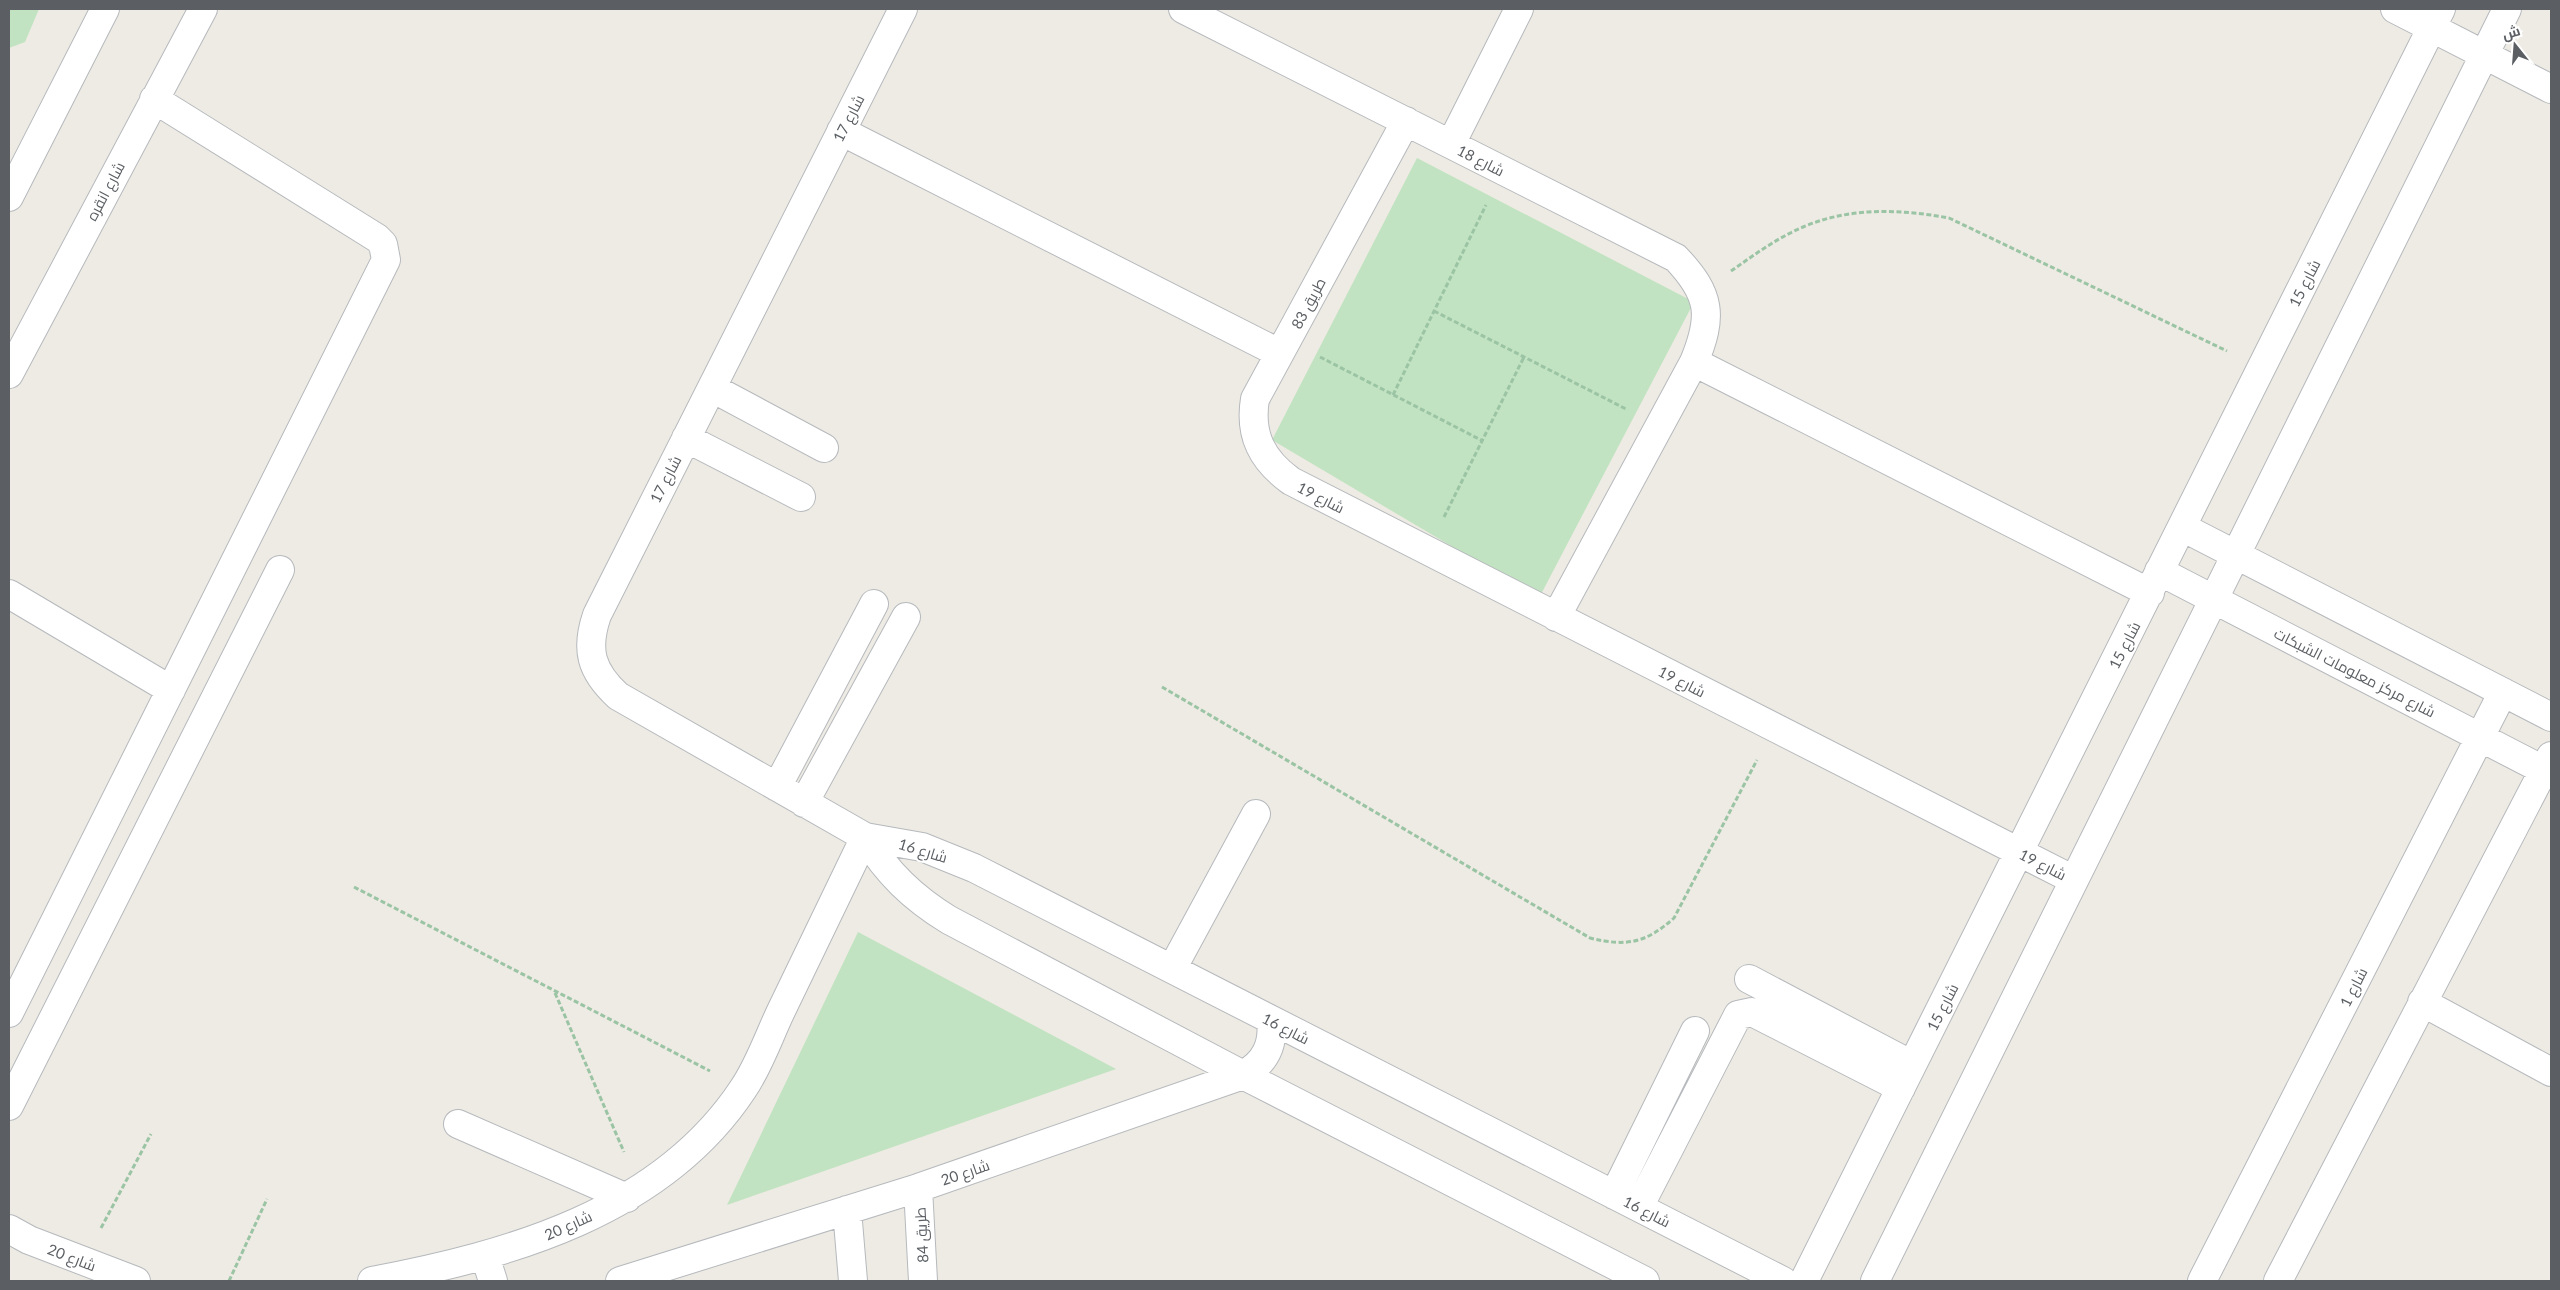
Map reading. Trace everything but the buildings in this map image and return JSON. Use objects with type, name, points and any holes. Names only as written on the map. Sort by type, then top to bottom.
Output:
[{"type":"street","points":[[9,197],[105,9]]},
{"type":"street","name":"شارع انقره","points":[[9,374],[202,9]]},
{"type":"street","name":"شارع 17","points":[[865,837],[618,696],[605,684],[596,668],[591,650],[591,632],[597,615],[903,9]]},
{"type":"street","name":"شارع 18","points":[[1183,9],[1676,258],[1690,273],[1700,290],[1708,312],[1705,336],[1694,362],[1556,617]]},
{"type":"street","points":[[1451,144],[1519,9]]},
{"type":"street","points":[[2395,9],[2436,18],[2484,55],[2551,89]]},
{"type":"street","points":[[1875,1281],[2507,9]]},
{"type":"street","name":"شارع 15","points":[[1804,1281],[2436,18]]},
{"type":"street","points":[[9,1013],[383,268],[386,251],[377,238],[154,99]]},
{"type":"street","name":"طريق 83","points":[[1291,481],[1267,460],[1259,446],[1254,431],[1252,415],[1255,399],[1406,121]]},
{"type":"street","points":[[841,131],[1283,347]]},
{"type":"street","name":"شارع مركز معلومات الشبكات","points":[[1694,362],[2155,582],[2213,599],[2481,737],[2549,767]]},
{"type":"street","points":[[712,388],[824,448]]},
{"type":"street","points":[[686,438],[801,498]]},
{"type":"street","name":"شارع 19","points":[[1291,481],[2074,880]]},
{"type":"street","points":[[2182,527],[2551,717]]},
{"type":"street","points":[[9,1106],[280,570]]},
{"type":"street","points":[[9,594],[171,690]]},
{"type":"street","points":[[777,787],[874,604]]},
{"type":"street","points":[[804,803],[906,618]]},
{"type":"street","name":"شارع 1","points":[[2202,1281],[2503,692]]},
{"type":"street","points":[[2278,1281],[2422,1002],[2549,767]]},
{"type":"street","points":[[1172,969],[1256,814]]},
{"type":"street","name":"شارع 16","points":[[865,837],[922,847],[949,857],[1784,1281]]},
{"type":"street","name":"شارع 16","points":[[865,837],[881,863],[900,885],[923,904],[1243,1075],[1645,1281]]},
{"type":"street","name":"شارع 20","points":[[372,1281],[489,1269],[543,1236],[634,1193],[671,1168],[699,1143],[744,1088],[865,837]]},
{"type":"street","points":[[1749,979],[1907,1077]]},
{"type":"street","points":[[2422,1002],[2551,1072]]},
{"type":"street","points":[[1639,1208],[1738,1015],[1752,1012],[1907,1077]]},
{"type":"street","name":"شارع 20","points":[[620,1281],[918,1188],[1243,1075],[1263,1060],[1272,1034],[1271,1020]]},
{"type":"street","points":[[1614,1195],[1695,1031]]},
{"type":"street","points":[[458,1124],[634,1193]]},
{"type":"street","name":"طريق 84","points":[[918,1188],[924,1281]]},
{"type":"street","points":[[847,1210],[853,1281]]},
{"type":"street","name":"شارع 20","points":[[9,1229],[136,1281]]},
{"type":"path","points":[[1393,395],[1503,170]]},
{"type":"path","points":[[1700,290],[1770,245],[1803,227],[1839,216],[1876,210],[1913,212],[1949,218],[2261,368]]},
{"type":"path","points":[[1434,311],[1660,426]]},
{"type":"path","points":[[1283,347],[1393,395],[1482,440]]},
{"type":"path","points":[[1428,552],[1524,357]]},
{"type":"path","points":[[1162,687],[1590,938],[1612,944],[1635,942],[1650,936],[1657,933],[1674,918],[1774,728]]},
{"type":"path","points":[[354,887],[744,1088]]},
{"type":"path","points":[[555,991],[634,1193]]},
{"type":"path","points":[[84,1261],[151,1134]]},
{"type":"path","points":[[229,1281],[267,1198]]},
{"type":"green space","points":[[9,9],[39,9],[25,42],[9,48]]},
{"type":"green space","points":[[1417,158],[1694,302],[1539,598],[1272,440]]},
{"type":"green space","points":[[858,932],[1116,1069],[727,1205]]}]
